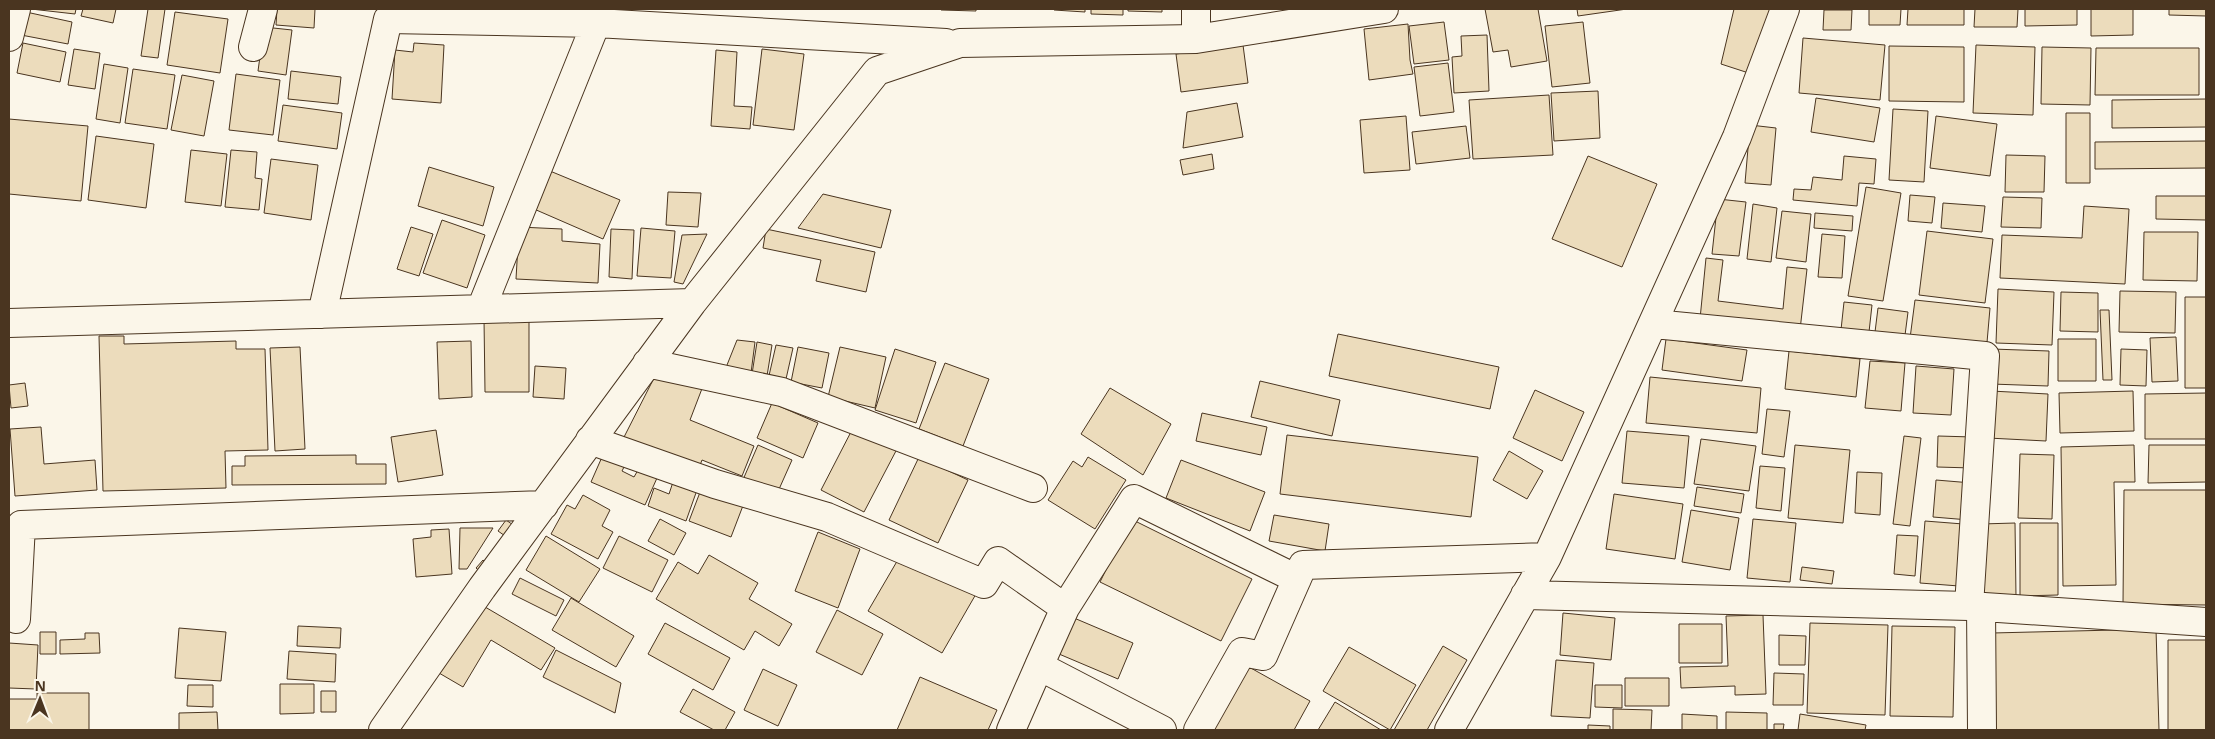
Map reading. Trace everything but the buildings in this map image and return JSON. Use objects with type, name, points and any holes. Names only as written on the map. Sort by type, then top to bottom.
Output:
[{"type":"street","points":[[9,36],[16,9]]},
{"type":"street","points":[[253,48],[263,9]]},
{"type":"street","points":[[1196,9],[1196,39]]},
{"type":"street","points":[[322,314],[388,20],[597,16],[960,44],[1196,39],[1384,9]]},
{"type":"street","points":[[1449,730],[1547,557],[1737,137],[1785,9]]},
{"type":"street","points":[[481,309],[597,16]]},
{"type":"street","points":[[383,730],[482,588],[692,303],[877,71],[960,44]]},
{"type":"street","points":[[9,323],[692,303]]},
{"type":"street","points":[[1654,324],[1985,356],[1975,607],[1982,730]]},
{"type":"street","points":[[648,364],[782,392],[1033,488]]},
{"type":"street","points":[[590,440],[715,484],[827,517],[984,584],[998,562],[1064,608]]},
{"type":"street","points":[[1011,730],[1064,608],[1134,500],[1297,579]]},
{"type":"street","points":[[16,619],[20,525],[544,504]]},
{"type":"street","points":[[1198,730],[1242,652],[1263,656],[1303,565],[1547,557]]},
{"type":"street","points":[[1525,596],[1975,607],[2206,622]]},
{"type":"street","points":[[1039,666],[1162,730]]}]
